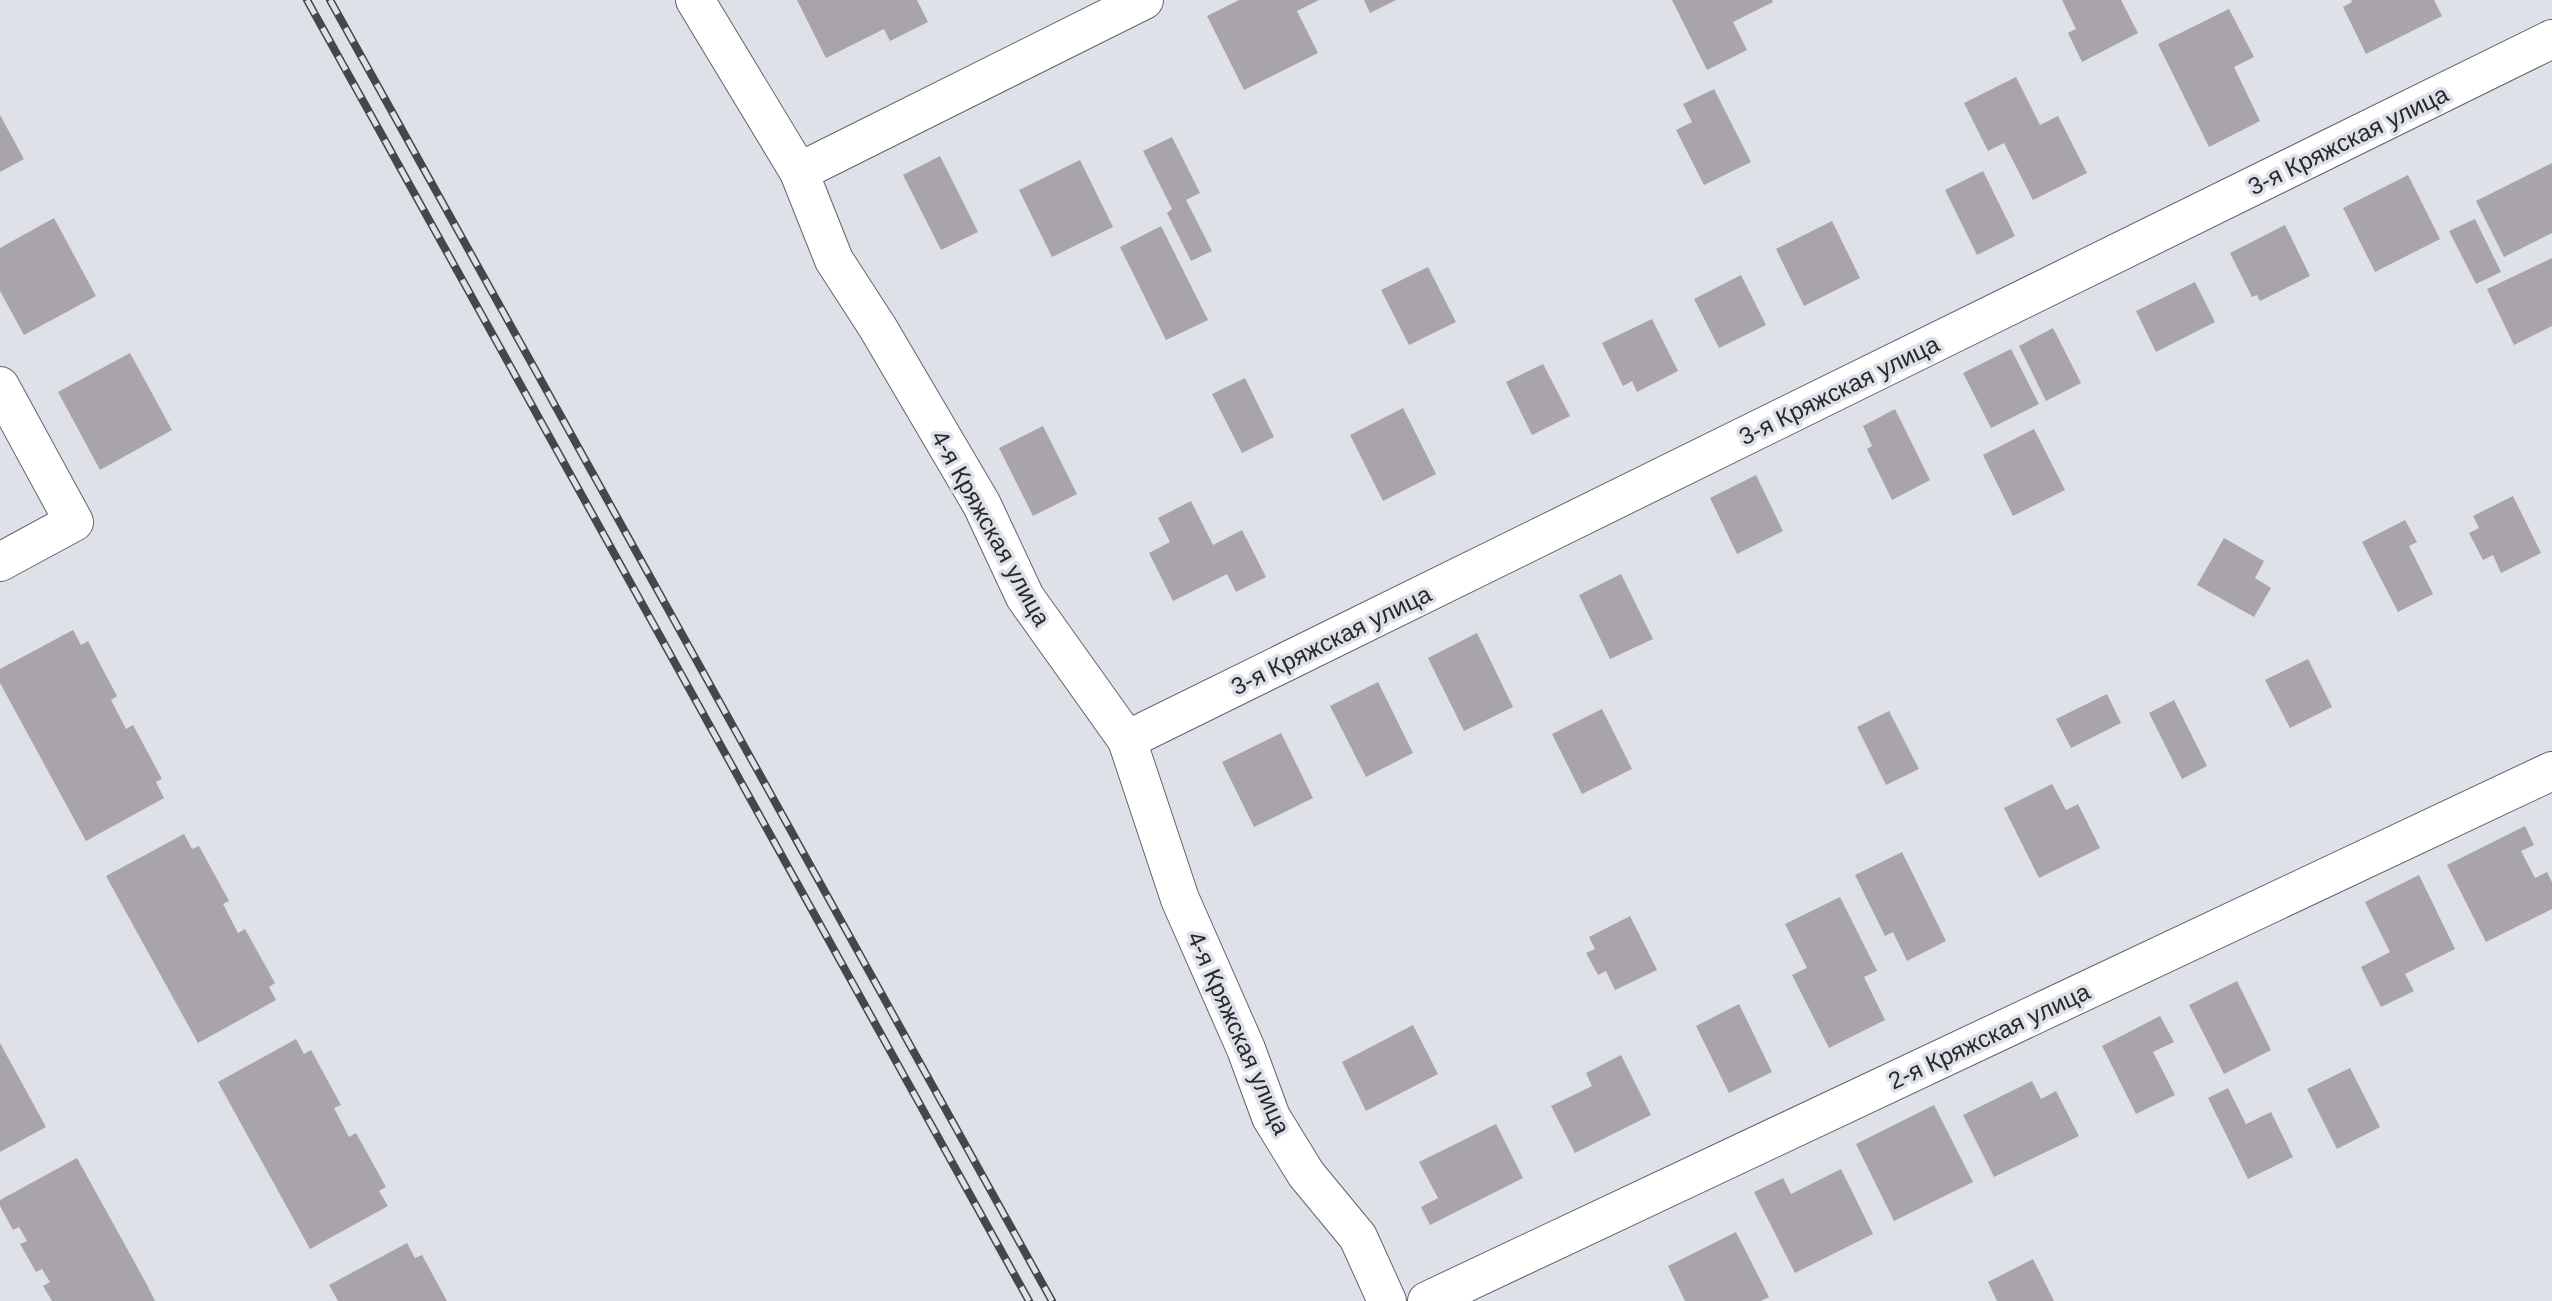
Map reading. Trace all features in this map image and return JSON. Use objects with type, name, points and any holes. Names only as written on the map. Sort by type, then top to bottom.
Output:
[{"type":"street","name":"4-я Кряжская улица","points":[[695,0],[799,172],[834,260],[878,328],[982,505],[1025,597],[1089,692],[1127,740],[1180,899],[1246,1049],[1271,1117],[1306,1174],[1359,1237],[1387,1301]]},
{"type":"street","points":[[799,172],[1144,0]]},
{"type":"street","name":"3-я Кряжская улица","points":[[1127,740],[2552,39]]},
{"type":"street","points":[[0,386],[74,523],[0,562]]},
{"type":"street","name":"2-я Кряжская улица","points":[[1427,1301],[2552,771]]},
{"type":"building","points":[[797,0],[917,0],[928,22],[890,41],[884,29],[826,58]]},
{"type":"building","points":[[1239,0],[1319,0],[1297,11],[1318,53],[1244,90],[1207,16]]},
{"type":"building","points":[[1364,0],[1396,0],[1370,13]]},
{"type":"building","points":[[1672,0],[1773,2],[1733,22],[1747,50],[1707,70]]},
{"type":"building","points":[[2062,0],[2121,0],[2138,33],[2082,62],[2068,33],[2076,29]]},
{"type":"building","points":[[2351,0],[2434,0],[2442,16],[2366,54],[2343,7],[2352,2]]},
{"type":"building","points":[[2229,9],[2254,57],[2234,67],[2260,121],[2209,147],[2158,44]]},
{"type":"building","points":[[2016,77],[2040,125],[2058,116],[2087,173],[2033,200],[2004,143],[1988,151],[1964,103]]},
{"type":"building","points":[[1714,89],[1751,162],[1704,185],[1676,130],[1692,122],[1683,104]]},
{"type":"building","points":[[0,115],[24,159],[0,172]]},
{"type":"building","points":[[1172,137],[1200,193],[1186,200],[1212,251],[1191,261],[1167,213],[1172,209],[1143,151]]},
{"type":"building","points":[[940,156],[978,232],[941,250],[903,175]]},
{"type":"building","points":[[1080,160],[1113,227],[1052,257],[1019,190]]},
{"type":"building","points":[[2552,163],[2552,233],[2504,257],[2476,201]]},
{"type":"building","points":[[1983,171],[2015,236],[1977,255],[1945,190]]},
{"type":"building","points":[[2408,175],[2440,239],[2375,272],[2343,208]]},
{"type":"building","points":[[54,218],[96,296],[24,335],[0,291],[0,248]]},
{"type":"building","points":[[2475,219],[2501,272],[2476,284],[2449,231]]},
{"type":"building","points":[[1832,221],[1860,278],[1804,306],[1776,249]]},
{"type":"building","points":[[2285,225],[2310,276],[2260,301],[2257,295],[2252,297],[2230,253]]},
{"type":"building","points":[[1161,226],[1208,320],[1166,340],[1120,247]]},
{"type":"building","points":[[2552,258],[2552,326],[2514,345],[2487,289]]},
{"type":"building","points":[[1428,267],[1456,322],[1409,345],[1381,290]]},
{"type":"building","points":[[1741,275],[1766,325],[1719,348],[1694,299]]},
{"type":"building","points":[[2195,282],[2215,322],[2156,352],[2136,311]]},
{"type":"building","points":[[1652,319],[1678,371],[1637,392],[1632,381],[1623,386],[1602,343]]},
{"type":"building","points":[[2053,328],[2081,383],[2046,401],[2019,346]]},
{"type":"building","points":[[2011,349],[2039,404],[1991,428],[1963,373]]},
{"type":"building","points":[[130,353],[172,430],[100,470],[58,392]]},
{"type":"building","points":[[1543,364],[1570,416],[1532,435],[1506,382]]},
{"type":"building","points":[[1245,378],[1274,437],[1242,453],[1212,394]]},
{"type":"building","points":[[1403,408],[1436,474],[1383,501],[1350,435]]},
{"type":"building","points":[[1895,409],[1930,480],[1892,500],[1867,449],[1872,446],[1863,426]]},
{"type":"building","points":[[1043,426],[1077,494],[1033,516],[999,448]]},
{"type":"building","points":[[2034,429],[2065,490],[2013,516],[1983,455]]},
{"type":"building","points":[[1756,475],[1783,531],[1737,554],[1710,498]]},
{"type":"building","points":[[2513,496],[2541,553],[2501,573],[2493,555],[2483,560],[2469,533],[2479,528],[2473,516]]},
{"type":"building","points":[[1191,501],[1213,545],[1242,530],[1266,577],[1236,592],[1227,574],[1173,601],[1149,553],[1170,542],[1158,518]]},
{"type":"building","points":[[2405,520],[2417,542],[2409,546],[2433,594],[2398,612],[2362,542]]},
{"type":"building","points":[[2224,538],[2264,561],[2255,578],[2271,588],[2254,617],[2197,585]]},
{"type":"building","points":[[1621,574],[1653,639],[1610,659],[1579,595]]},
{"type":"building","points":[[73,630],[81,645],[88,641],[117,696],[111,700],[126,729],[133,725],[162,779],[156,782],[164,798],[86,841],[0,683],[0,669]]},
{"type":"building","points":[[1477,633],[1513,707],[1464,731],[1428,658]]},
{"type":"building","points":[[2308,659],[2332,707],[2290,728],[2265,680]]},
{"type":"building","points":[[1378,682],[1413,753],[1366,777],[1330,706]]},
{"type":"building","points":[[2107,694],[2121,723],[2071,748],[2056,719]]},
{"type":"building","points":[[2174,700],[2207,766],[2182,779],[2149,713]]},
{"type":"building","points":[[1602,709],[1632,769],[1582,794],[1552,734]]},
{"type":"building","points":[[1889,711],[1919,769],[1886,785],[1857,727]]},
{"type":"building","points":[[1281,733],[1313,798],[1254,827],[1222,762]]},
{"type":"building","points":[[2052,784],[2066,810],[2078,804],[2100,848],[2039,878],[2004,808]]},
{"type":"building","points":[[2525,826],[2534,845],[2521,851],[2535,878],[2547,872],[2552,882],[2552,909],[2486,942],[2447,865]]},
{"type":"building","points":[[184,834],[192,849],[199,846],[229,901],[223,904],[238,933],[245,929],[275,983],[269,987],[276,1000],[198,1043],[106,876]]},
{"type":"building","points":[[1902,852],[1946,941],[1907,961],[1893,932],[1885,936],[1855,875]]},
{"type":"building","points":[[2419,875],[2455,949],[2405,974],[2414,991],[2381,1007],[2361,967],[2390,952],[2365,902]]},
{"type":"building","points":[[1840,897],[1877,971],[1864,977],[1885,1020],[1829,1048],[1792,975],[1807,968],[1785,924]]},
{"type":"building","points":[[1630,916],[1657,970],[1615,990],[1606,971],[1598,975],[1586,953],[1595,949],[1589,937]]},
{"type":"building","points":[[2237,981],[2271,1050],[2224,1074],[2189,1005]]},
{"type":"building","points":[[1739,1004],[1772,1072],[1729,1093],[1696,1026]]},
{"type":"building","points":[[2160,1016],[2174,1042],[2153,1052],[2175,1095],[2136,1114],[2102,1046]]},
{"type":"building","points":[[1413,1025],[1438,1074],[1366,1111],[1342,1062]]},
{"type":"building","points":[[296,1039],[304,1054],[311,1050],[341,1105],[334,1108],[349,1137],[356,1133],[386,1187],[379,1191],[388,1206],[310,1249],[218,1082]]},
{"type":"building","points":[[0,1043],[46,1127],[0,1152]]},
{"type":"building","points":[[1621,1055],[1651,1115],[1575,1153],[1551,1106],[1592,1086],[1586,1073]]},
{"type":"building","points":[[2350,1068],[2380,1127],[2337,1149],[2307,1089]]},
{"type":"building","points":[[2032,1081],[2041,1099],[2056,1091],[2079,1136],[1994,1177],[1963,1115]]},
{"type":"building","points":[[2228,1088],[2246,1124],[2271,1112],[2293,1157],[2248,1179],[2208,1098]]},
{"type":"building","points":[[1934,1105],[1973,1182],[1894,1221],[1856,1144]]},
{"type":"building","points":[[1496,1124],[1523,1178],[1430,1225],[1421,1207],[1438,1198],[1419,1162]]},
{"type":"building","points":[[77,1158],[155,1301],[52,1301],[43,1286],[50,1282],[42,1269],[36,1272],[20,1244],[27,1241],[19,1227],[13,1230],[0,1206],[0,1200]]},
{"type":"building","points":[[1841,1169],[1873,1234],[1795,1273],[1754,1192],[1783,1178],[1791,1194]]},
{"type":"building","points":[[1736,1232],[1769,1297],[1761,1301],[1685,1301],[1668,1266]]},
{"type":"building","points":[[407,1243],[415,1258],[422,1255],[447,1301],[338,1301],[329,1285]]},
{"type":"building","points":[[2033,1259],[2054,1301],[1997,1301],[1988,1282]]},
{"type":"railway","points":[[307,0],[1029,1301]]},
{"type":"railway","points":[[330,0],[1052,1301]]}]
